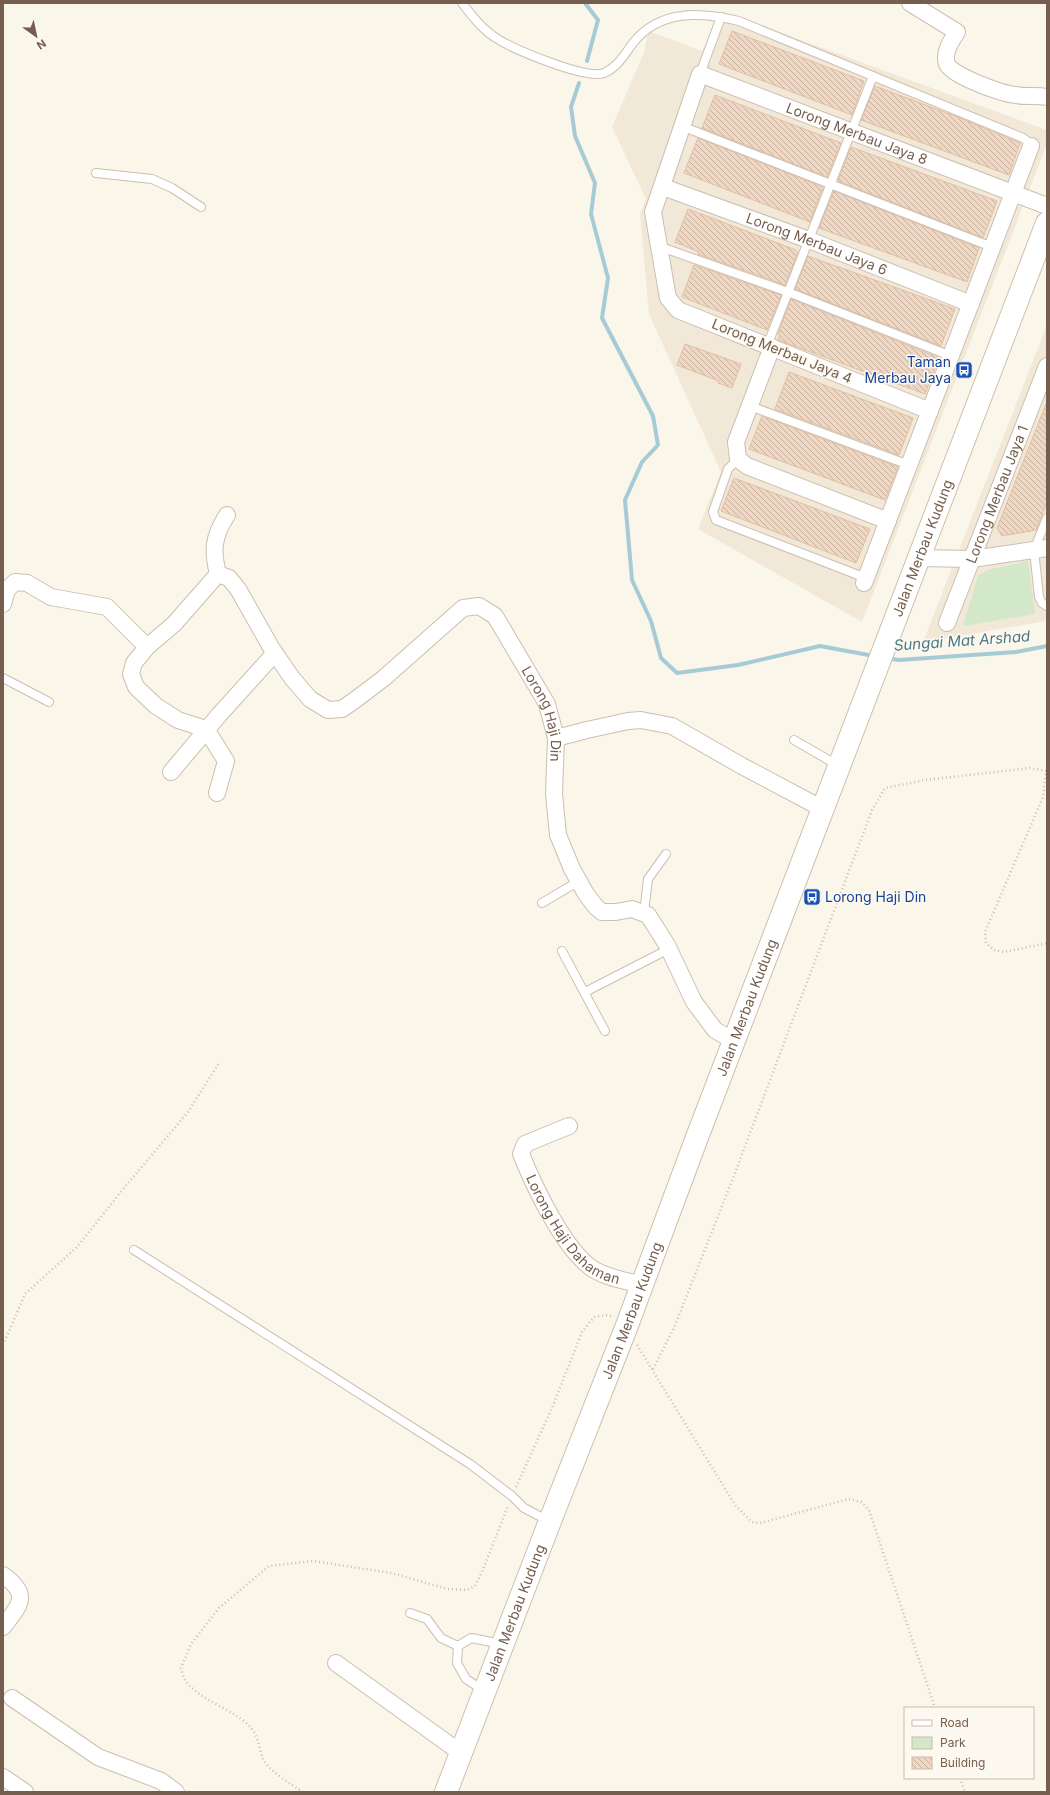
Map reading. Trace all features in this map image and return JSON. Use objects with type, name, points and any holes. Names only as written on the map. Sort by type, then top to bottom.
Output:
[{"type":"main road","name":"Jalan Merbau Kudung","points":[[446,1792],[550,1521],[643,1285],[734,1041],[1047,223]]},
{"type":"street","points":[[910,3],[957,32],[948,47],[946,58],[949,66],[954,71],[962,76],[1016,96],[1047,97]]},
{"type":"street","points":[[658,246],[654,212],[684,127],[700,74]]},
{"type":"street","name":"Lorong Merbau Jaya 8","points":[[700,74],[1047,206]]},
{"type":"street","points":[[865,580],[1031,146]]},
{"type":"street","name":"Lorong Merbau Jaya 6","points":[[662,187],[808,240],[971,304]]},
{"type":"street","name":"Lorong Merbau Jaya 4","points":[[658,246],[668,298],[678,310],[930,411]]},
{"type":"street","points":[[769,346],[750,406],[736,442],[738,459],[747,466],[888,521]]},
{"type":"street","name":"Lorong Merbau Jaya 1","points":[[947,623],[1045,376]]},
{"type":"street","points":[[218,574],[213,547],[219,527],[227,515]]},
{"type":"street","points":[[919,558],[972,559],[1040,549]]},
{"type":"street","points":[[217,792],[223,777],[226,761],[206,729],[178,720],[156,706],[136,687],[131,674],[134,663],[147,647],[174,624],[218,574]]},
{"type":"street","points":[[171,772],[206,729],[275,653],[253,618],[238,588],[229,578],[218,574]]},
{"type":"street","points":[[3,604],[7,590],[15,582],[27,583],[51,597],[107,607],[147,647]]},
{"type":"street","name":"Lorong Haji Din","points":[[275,653],[292,678],[310,699],[328,710],[342,709],[384,678],[463,608],[479,606],[495,616],[508,635],[547,704],[556,738],[554,794],[558,835],[579,881],[596,907],[602,912],[616,912],[632,909],[644,913]]},
{"type":"street","points":[[556,738],[634,720],[672,726],[742,766],[823,809]]},
{"type":"street","points":[[644,913],[648,915],[658,928],[694,1002],[715,1030],[734,1041]]},
{"type":"street","name":"Lorong Haji Dahaman","points":[[569,1126],[525,1144],[521,1154],[543,1202],[579,1257],[594,1270],[615,1278],[643,1285]]},
{"type":"street","points":[[3,1575],[15,1584],[21,1595],[19,1606],[3,1627]]},
{"type":"street","points":[[336,1663],[461,1753]]},
{"type":"street","points":[[12,1698],[98,1757],[161,1781],[176,1792]]},
{"type":"street","points":[[3,1777],[25,1792]]},
{"type":"lane","points":[[462,3],[476,21],[495,38],[562,67],[595,75],[602,74],[612,69],[622,60],[646,29],[664,20],[687,15],[721,17],[739,21],[1023,138],[1030,143],[1031,146]]},
{"type":"lane","points":[[700,74],[721,17]]},
{"type":"lane","points":[[769,346],[808,240],[873,76]]},
{"type":"lane","points":[[684,127],[992,247]]},
{"type":"lane","points":[[96,173],[152,179],[172,188],[201,207]]},
{"type":"lane","points":[[658,246],[788,292],[951,356]]},
{"type":"lane","points":[[750,406],[909,465]]},
{"type":"lane","points":[[738,459],[728,469],[713,512],[716,520],[865,580]]},
{"type":"lane","points":[[1047,518],[1040,549],[1039,597],[1042,603],[1047,606]]},
{"type":"lane","points":[[3,678],[49,702]]},
{"type":"lane","points":[[794,740],[840,766]]},
{"type":"lane","points":[[644,913],[648,879],[666,854]]},
{"type":"lane","points":[[542,903],[579,881]]},
{"type":"lane","points":[[585,992],[669,949]]},
{"type":"lane","points":[[562,951],[605,1031]]},
{"type":"lane","points":[[134,1250],[464,1460],[512,1496],[524,1508],[550,1521]]},
{"type":"lane","points":[[410,1613],[426,1619],[441,1638],[458,1646]]},
{"type":"lane","points":[[458,1646],[471,1638],[503,1644]]},
{"type":"lane","points":[[458,1646],[457,1663],[466,1679],[485,1691]]},
{"type":"path","points":[[654,1369],[674,1328],[732,1180],[872,810],[885,788],[925,780],[1030,768],[1046,770],[1042,797],[985,932],[986,943],[994,950],[1005,952],[1047,943]]},
{"type":"path","points":[[3,1345],[25,1294],[77,1247],[188,1112],[219,1063]]},
{"type":"path","points":[[303,1792],[274,1771],[264,1761],[256,1736],[251,1727],[233,1714],[201,1695],[184,1680],[180,1668],[191,1644],[219,1608],[269,1566],[313,1561],[391,1572],[448,1590],[467,1590],[475,1586],[512,1496],[552,1408],[582,1332],[594,1317],[606,1315],[628,1324],[702,1451],[735,1504],[752,1522],[760,1523],[849,1499],[861,1502],[869,1510],[936,1707]]},
{"type":"path","points":[[960,1779],[965,1792]]},
{"type":"shaded area","name":"Taman Merbau Jaya","points":[[721,11],[1047,130],[1047,144],[862,622],[698,529],[721,472],[649,314],[640,214],[646,199],[612,127],[645,50],[647,37],[651,32],[702,51]]},
{"type":"shaded area","points":[[1047,325],[1047,621],[923,642]]},
{"type":"green space","points":[[1028,561],[1035,614],[963,626],[978,576],[987,570]]},
{"type":"building","points":[[732,31],[864,81],[852,115],[719,64]]},
{"type":"building","points":[[875,86],[955,116],[1020,143],[1009,175],[861,120]]},
{"type":"building","points":[[715,95],[841,143],[827,177],[702,128]]},
{"type":"building","points":[[698,138],[823,187],[810,222],[684,173]]},
{"type":"building","points":[[851,147],[997,201],[983,238],[838,181]]},
{"type":"building","points":[[834,191],[979,248],[967,282],[819,228]]},
{"type":"building","points":[[688,209],[796,250],[798,252],[785,285],[698,254],[699,252],[675,242]]},
{"type":"building","points":[[808,256],[955,309],[941,346],[795,289]]},
{"type":"building","points":[[694,265],[781,295],[767,330],[682,297]]},
{"type":"building","points":[[791,299],[937,357],[936,359],[938,360],[925,394],[778,340],[780,335],[778,334]]},
{"type":"building","points":[[685,344],[741,364],[732,388],[718,383],[719,381],[677,365]]},
{"type":"building","points":[[789,372],[913,418],[899,455],[775,409]]},
{"type":"building","points":[[1046,404],[1047,502],[1036,530],[1002,536],[997,528]]},
{"type":"building","points":[[762,416],[898,467],[885,500],[749,449]]},
{"type":"building","points":[[734,478],[870,529],[856,563],[721,511]]},
{"type":"waterway","name":"Sungai Mat Arshad","points":[[585,3],[598,20],[587,61]]},
{"type":"waterway","name":"Sungai Mat Arshad","points":[[579,83],[571,107],[575,136],[595,183],[591,214],[608,278],[602,318],[653,416],[658,445],[642,462],[625,500],[632,580],[651,621],[661,658],[677,673],[738,665],[820,646],[874,656]]},
{"type":"waterway","name":"Sungai Mat Arshad","points":[[886,658],[899,660],[1016,652],[1047,646]]},
{"type":"place","name":"Taman Merbau Jaya","points":[[964,370]]},
{"type":"place","name":"Lorong Haji Din","points":[[812,897]]}]
